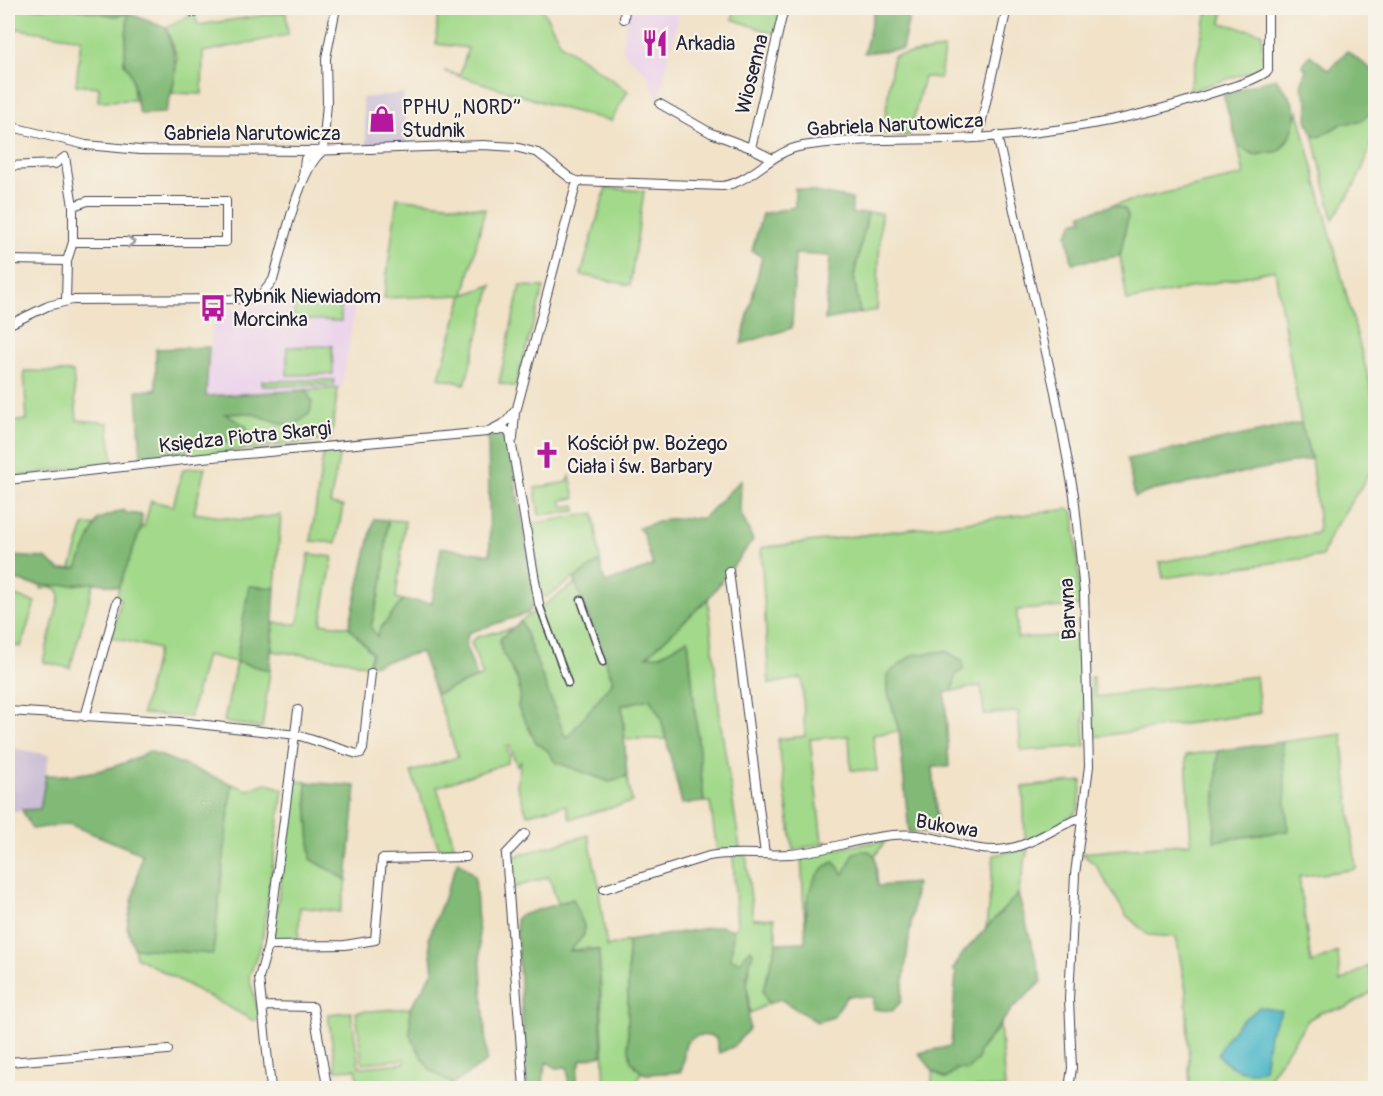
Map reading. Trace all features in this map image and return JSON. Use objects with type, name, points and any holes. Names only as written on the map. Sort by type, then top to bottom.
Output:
[{"type":"street","points":[[308,162],[323,151],[327,103],[326,58],[336,8]]},
{"type":"street","points":[[624,19],[625,8]]},
{"type":"street","name":"Wiosenna","points":[[751,148],[784,8]]},
{"type":"street","points":[[978,138],[1007,8]]},
{"type":"street","name":"Gabriela Narutowicza","points":[[8,126],[67,142],[105,147],[312,152],[483,144],[515,147],[538,153],[577,181],[723,186],[749,177],[771,158],[801,146],[873,139],[978,138],[1134,117],[1262,75],[1269,67],[1268,8]]},
{"type":"street","name":"Wiosenna","points":[[660,104],[711,133],[771,158]]},
{"type":"street","name":"Barwna","points":[[997,135],[1030,274],[1074,495],[1084,592],[1089,766],[1071,937],[1069,999],[1072,1068],[1069,1089]]},
{"type":"street","points":[[297,151],[308,162]]},
{"type":"street","points":[[8,325],[42,308],[66,301],[248,299],[262,294],[273,279],[312,152]]},
{"type":"street","points":[[8,166],[55,164],[65,157],[73,206],[73,242],[66,261],[66,301]]},
{"type":"street","name":"Księdza Piotra Skargi","points":[[513,450],[517,408],[577,181]]},
{"type":"street","points":[[73,206],[88,201],[226,201],[226,242],[73,242]]},
{"type":"street","points":[[8,260],[66,261]]},
{"type":"street","name":"Księdza Piotra Skargi","points":[[487,432],[506,422],[517,408]]},
{"type":"street","name":"Księdza Piotra Skargi","points":[[8,480],[202,458],[508,430],[539,604]]},
{"type":"street","points":[[729,571],[765,854]]},
{"type":"street","points":[[581,600],[603,662]]},
{"type":"street","points":[[85,717],[117,602]]},
{"type":"street","points":[[539,604],[568,683]]},
{"type":"street","points":[[8,711],[179,722],[297,735],[357,754],[361,753],[371,673]]},
{"type":"street","points":[[271,1089],[259,978],[267,945],[297,735],[298,710]]},
{"type":"street","name":"Bukowa","points":[[604,889],[709,856],[792,854],[888,836],[916,835],[985,849],[1005,849],[1027,844],[1065,823],[1082,818]]},
{"type":"street","points":[[524,1089],[506,854],[525,834]]},
{"type":"street","points":[[267,945],[345,945],[375,940],[382,859],[466,857]]},
{"type":"street","points":[[262,1006],[313,1007],[327,1086]]},
{"type":"street","points":[[8,1062],[168,1050]]},
{"type":"shaded area","points":[[629,8],[680,8],[659,98],[652,89],[648,75],[625,54],[622,46]]},
{"type":"shaded area","points":[[403,93],[407,145],[367,146],[362,98]]},
{"type":"shaded area","points":[[356,299],[342,388],[206,397],[214,309]]},
{"type":"shaded area","points":[[8,747],[49,755],[40,810],[8,811]]},
{"type":"green space","points":[[8,8],[69,8],[128,13],[124,63],[132,71],[134,100],[98,101],[99,87],[76,85],[81,39],[8,27]]},
{"type":"green space","points":[[69,8],[122,8],[128,13],[166,28],[174,52],[176,71],[165,113],[140,114],[131,74],[124,63],[128,14],[116,16]]},
{"type":"green space","points":[[438,8],[542,8],[561,44],[628,91],[611,121],[561,108],[444,71],[460,75],[468,48],[436,44]]},
{"type":"green space","points":[[736,8],[781,8],[775,34],[732,19]]},
{"type":"green space","points":[[875,8],[911,8],[902,49],[864,53]]},
{"type":"green space","points":[[1208,8],[1224,8],[1221,23],[1262,33],[1263,68],[1189,91]]},
{"type":"green space","points":[[286,12],[288,35],[203,52],[202,94],[172,93],[177,57],[166,28],[194,13],[198,25]]},
{"type":"green space","points":[[944,49],[940,78],[924,77],[909,136],[883,134],[893,56]]},
{"type":"green space","points":[[1347,51],[1375,72],[1375,109],[1359,122],[1343,123],[1319,137],[1313,134],[1307,120],[1308,102],[1301,86],[1306,69],[1302,66],[1310,55],[1329,70]]},
{"type":"green space","points":[[1275,78],[1294,105],[1295,122],[1279,151],[1255,155],[1238,146],[1223,94]]},
{"type":"green space","points":[[1375,109],[1372,140],[1368,154],[1350,194],[1333,219],[1313,134],[1319,136],[1343,123],[1359,122]]},
{"type":"green space","points":[[1298,111],[1376,407],[1375,465],[1331,533],[1322,556],[1163,578],[1160,562],[1317,533],[1319,526],[1311,457],[1301,423],[1275,270],[1127,301],[1120,256],[1128,216],[1125,209],[1113,205],[1244,175],[1238,146],[1256,155],[1279,151],[1290,138]]},
{"type":"green space","points":[[606,188],[644,191],[630,285],[581,275]]},
{"type":"green space","points":[[795,188],[852,199],[852,214],[868,213],[854,276],[860,313],[825,320],[830,256],[795,254],[792,328],[741,344],[762,257],[752,251],[762,214],[795,207]]},
{"type":"green space","points":[[397,198],[485,209],[464,295],[492,285],[465,384],[439,378],[463,295],[384,298]]},
{"type":"green space","points":[[1113,205],[1125,209],[1128,216],[1120,256],[1072,263],[1067,234],[1075,221],[1083,220],[1081,214]]},
{"type":"green space","points":[[868,213],[881,213],[877,310],[860,313],[854,276]]},
{"type":"green space","points":[[520,286],[544,287],[515,387],[499,383]]},
{"type":"green space","points":[[341,300],[341,321],[294,319],[294,303]]},
{"type":"green space","points":[[332,346],[333,374],[287,375],[287,347]]},
{"type":"green space","points":[[209,347],[206,396],[306,390],[312,402],[310,413],[293,427],[250,413],[225,414],[246,426],[249,434],[216,446],[201,438],[193,439],[192,448],[186,457],[141,459],[137,390],[156,390],[156,349]]},
{"type":"green space","points":[[24,371],[73,372],[77,420],[108,423],[113,462],[8,478],[8,422],[27,420]]},
{"type":"green space","points":[[334,380],[334,385],[262,386],[262,381]]},
{"type":"green space","points":[[338,388],[331,439],[186,457],[192,448],[193,439],[201,438],[216,446],[224,414],[250,413],[293,427],[312,402],[306,390]]},
{"type":"green space","points":[[1301,423],[1311,459],[1151,491],[1135,497],[1127,459]]},
{"type":"green space","points":[[498,434],[508,440],[536,601],[528,613],[468,633],[466,646],[477,678],[436,694],[421,652],[368,666],[372,653],[349,627],[374,519],[388,520],[383,578],[371,627],[377,637],[380,629],[403,600],[432,603],[441,547],[490,555],[488,436]]},
{"type":"green space","points":[[341,446],[330,504],[343,506],[336,543],[311,541],[324,449]]},
{"type":"green space","points":[[205,467],[194,513],[241,520],[281,515],[275,588],[249,587],[236,662],[206,655],[190,717],[142,714],[158,649],[111,637],[121,599],[116,598],[119,587],[94,582],[70,668],[43,662],[60,596],[58,590],[52,587],[41,589],[44,576],[67,582],[84,525],[144,527],[151,501],[173,506],[183,469]]},
{"type":"green space","points":[[570,476],[575,498],[561,500],[563,507],[575,505],[576,511],[539,515],[535,488],[567,482]]},
{"type":"green space","points":[[741,480],[740,511],[753,540],[708,599],[647,656],[661,655],[688,639],[704,802],[682,804],[661,718],[650,699],[622,705],[627,776],[610,782],[555,762],[548,751],[536,742],[518,707],[520,695],[518,681],[501,649],[500,639],[521,621],[566,739],[613,681],[574,579],[600,561],[605,583],[653,566],[643,533],[638,528],[667,519],[703,518]]},
{"type":"green space","points":[[1069,509],[1074,513],[1081,606],[1017,610],[1017,638],[1082,635],[1085,746],[1021,751],[1018,712],[984,714],[981,686],[953,691],[955,675],[963,661],[946,651],[912,655],[887,675],[887,688],[899,731],[873,735],[877,771],[851,770],[849,736],[810,739],[822,842],[829,842],[793,850],[778,739],[805,736],[802,678],[769,684],[761,548]]},
{"type":"green space","points":[[124,510],[126,513],[142,515],[141,528],[119,587],[94,583],[39,585],[8,577],[8,556],[45,558],[60,570],[77,568],[98,519]]},
{"type":"green space","points":[[594,513],[600,561],[546,597],[541,595],[529,524]]},
{"type":"green space","points":[[388,520],[405,521],[396,598],[403,600],[380,629],[377,638],[371,627],[383,578]]},
{"type":"green space","points":[[309,554],[333,557],[321,623],[349,627],[372,653],[368,666],[347,660],[272,651],[274,623],[298,624]]},
{"type":"green space","points":[[576,583],[613,682],[566,740],[521,621]]},
{"type":"green space","points":[[249,586],[275,588],[270,670],[236,662]]},
{"type":"green space","points":[[8,594],[35,602],[21,647],[8,644]]},
{"type":"green space","points":[[708,599],[721,726],[740,848],[717,851],[710,802],[704,802],[688,640],[660,655],[646,657]]},
{"type":"green space","points":[[512,628],[500,639],[501,649],[518,681],[520,695],[518,707],[536,742],[548,751],[556,762],[610,782],[627,776],[632,802],[570,819],[566,805],[527,814],[517,786],[521,760],[517,766],[510,746],[506,747],[510,755],[507,763],[437,787],[455,848],[439,848],[411,772],[458,757],[436,694],[483,676],[471,642],[477,637]]},
{"type":"green space","points":[[946,651],[963,661],[963,670],[955,675],[953,691],[945,693],[949,767],[933,767],[938,837],[921,832],[909,832],[899,731],[887,688],[887,675],[912,655]]},
{"type":"green space","points":[[236,662],[270,670],[262,728],[224,722]]},
{"type":"green space","points":[[1256,676],[1260,713],[1094,737],[1090,677],[1093,677],[1096,697]]},
{"type":"green space","points":[[650,699],[661,718],[666,739],[625,739],[622,705]]},
{"type":"green space","points":[[1342,734],[1356,869],[1299,877],[1311,963],[1338,952],[1340,982],[1368,966],[1375,990],[1346,1008],[1321,1012],[1308,1020],[1262,1088],[1190,1088],[1186,990],[1176,937],[1148,935],[1126,915],[1096,865],[1081,853],[1191,843],[1186,755],[1218,751],[1214,841],[1287,831],[1282,742]]},
{"type":"green space","points":[[1282,742],[1288,831],[1214,841],[1218,751]]},
{"type":"green space","points":[[149,751],[232,784],[213,954],[134,948],[127,927],[142,854],[69,824],[32,829],[22,810],[40,809],[46,775],[73,775],[112,767]]},
{"type":"green space","points":[[295,781],[306,782],[311,859],[347,880],[340,912],[300,907],[298,943],[277,943],[272,940]]},
{"type":"green space","points":[[1082,781],[1078,811],[1050,830],[1025,840],[1023,787]]},
{"type":"green space","points":[[306,782],[356,786],[347,880],[311,859]]},
{"type":"green space","points":[[265,783],[283,789],[262,941],[249,977],[260,1017],[254,1021],[136,957],[134,948],[213,953],[232,784],[248,790]]},
{"type":"green space","points":[[588,835],[599,886],[602,885],[602,890],[599,892],[607,947],[628,941],[628,1044],[636,1067],[641,1072],[635,1088],[605,1088],[599,950],[586,948],[569,951],[584,935],[584,926],[573,899],[558,904],[549,877],[512,888],[509,858]]},
{"type":"green space","points":[[886,840],[875,856],[864,851],[850,861],[848,871],[844,875],[819,873],[807,900],[805,927],[801,855]]},
{"type":"green space","points":[[1028,848],[1018,894],[986,928],[994,855]]},
{"type":"green space","points":[[869,851],[875,856],[878,886],[916,883],[901,1002],[892,1011],[873,1009],[873,997],[847,996],[833,1017],[817,1022],[780,999],[768,1004],[763,990],[777,943],[805,942],[806,908],[811,885],[824,868],[834,862],[844,874],[854,853]]},
{"type":"green space","points":[[746,854],[753,919],[774,918],[777,943],[763,990],[768,1004],[750,1013],[747,986],[750,968],[731,959],[733,930],[737,925],[733,856]]},
{"type":"green space","points":[[458,861],[475,876],[487,1061],[453,1084],[430,1070],[410,1036],[410,1008],[433,972],[429,937]]},
{"type":"green space","points":[[1018,894],[1042,981],[1012,1009],[979,1051],[978,1059],[968,1070],[957,1069],[946,1079],[933,1071],[919,1053],[951,1046],[956,973],[953,969],[964,952]]},
{"type":"green space","points":[[573,899],[584,926],[584,935],[570,951],[599,950],[602,1055],[581,1060],[577,1073],[577,1088],[569,1088],[567,1067],[556,1068],[547,1062],[543,1088],[527,1088],[516,920],[518,916]]},
{"type":"green space","points":[[720,926],[733,930],[731,959],[739,962],[751,949],[753,952],[747,975],[749,1029],[733,1047],[719,1053],[716,1038],[693,1037],[685,1047],[680,1072],[646,1074],[641,1072],[631,1061],[628,1044],[628,941]]},
{"type":"green space","points":[[410,1008],[412,1034],[419,1053],[433,1069],[453,1084],[445,1088],[360,1088],[356,1069],[336,1070],[328,1014],[351,1012],[359,1066],[362,1067],[405,1063],[405,1059],[362,1063],[356,1012]]},
{"type":"green space","points":[[1000,1026],[1005,1088],[931,1088],[933,1071],[945,1079],[979,1051]]},
{"type":"water","points":[[1259,1007],[1282,1011],[1269,1033],[1264,1069],[1252,1072],[1239,1070],[1218,1054],[1233,1029]]},
{"type":"place","name":"Arkadia","points":[[655,43]]},
{"type":"place","name":"PPHU „NORD” Studnik","points":[[382,119]]},
{"type":"place","name":"Rybnik Niewiadom Morcinka","points":[[213,308]]},
{"type":"place","name":"Kościół pw. Bożego Ciała i św. Barbary","points":[[547,455]]}]
